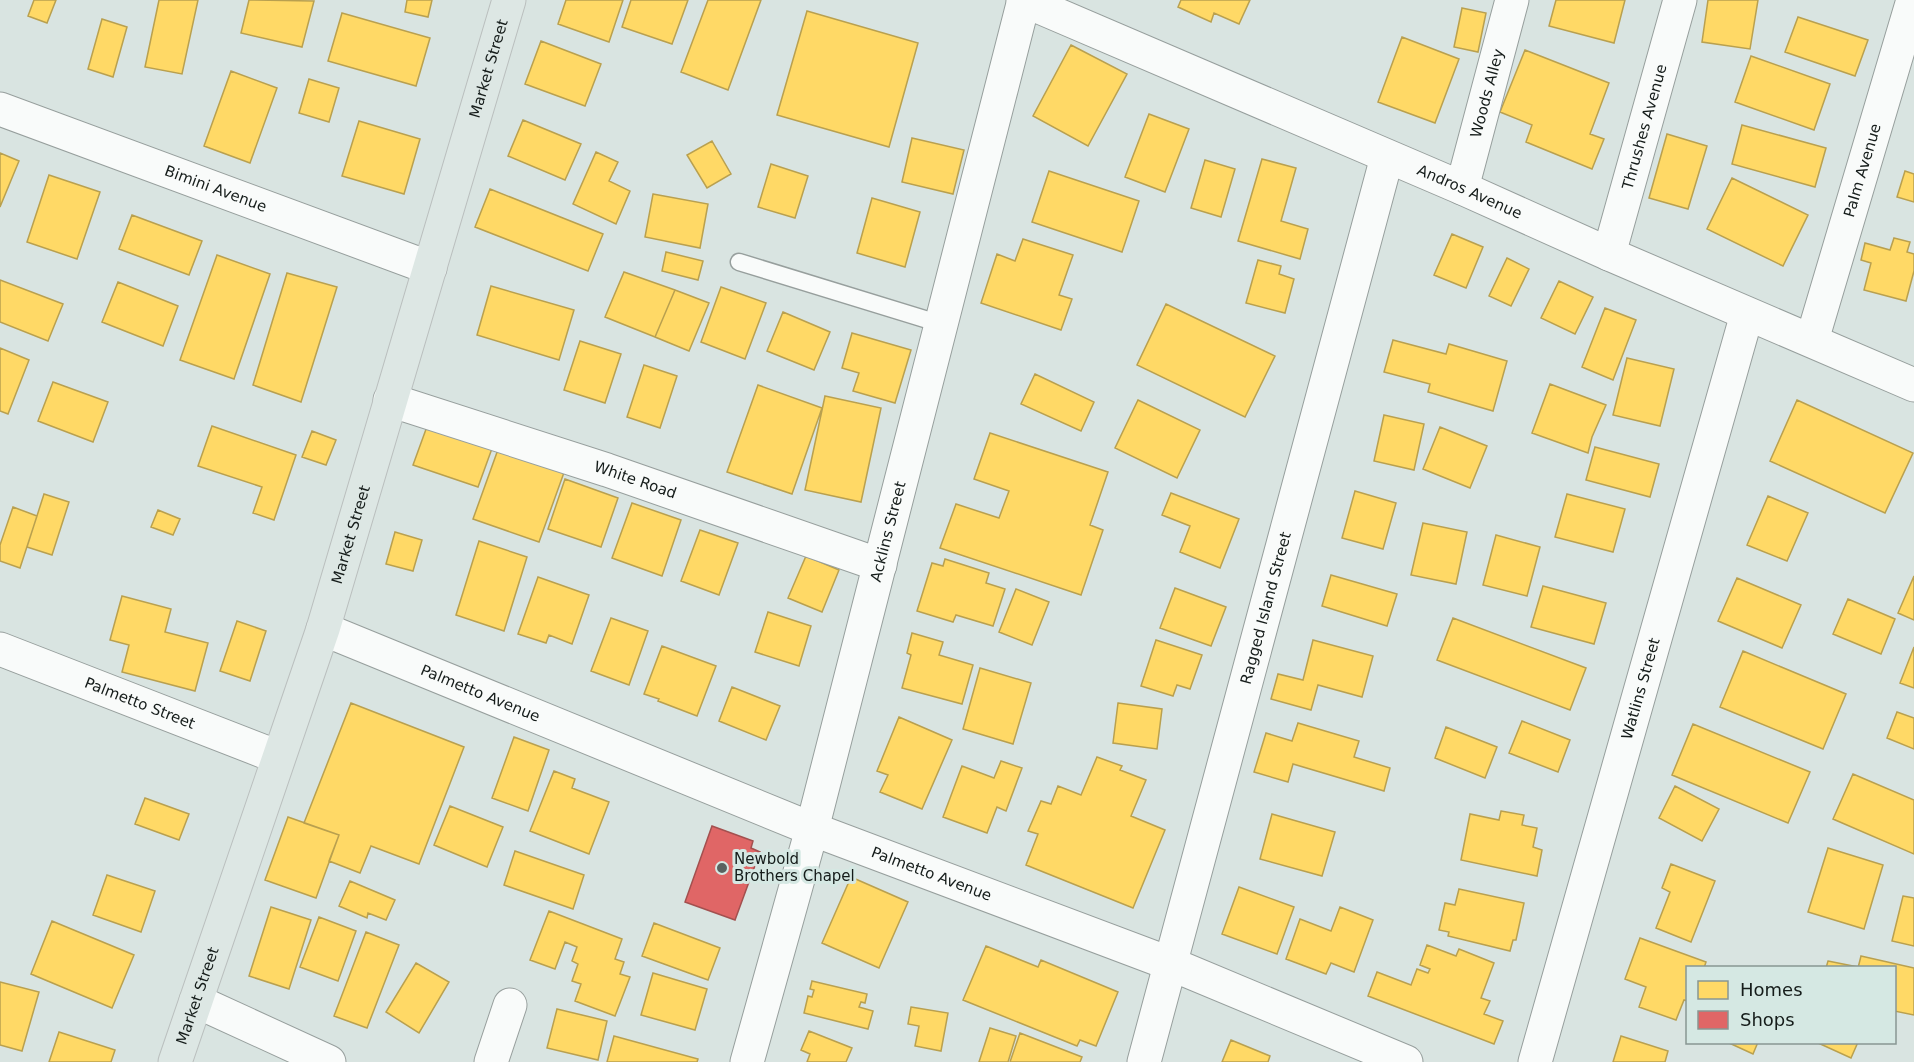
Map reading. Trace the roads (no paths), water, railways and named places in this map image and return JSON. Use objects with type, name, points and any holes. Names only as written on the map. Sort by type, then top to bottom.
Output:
[{"type":"main road","name":"Market Street","points":[[175,1062],[323,629],[509,0]]},
{"type":"street","name":"Andros Avenue","points":[[1023,0],[1914,385]]},
{"type":"street","name":"Acklins Street","points":[[747,1062],[812,829],[1023,0]]},
{"type":"street","name":"Woods Alley","points":[[1462,188],[1512,0]]},
{"type":"street","name":"Thrushes Avenue","points":[[1609,254],[1680,0]]},
{"type":"street","name":"Palm Avenue","points":[[1812,340],[1913,0]]},
{"type":"street","name":"Bimini Avenue","points":[[0,109],[430,268]]},
{"type":"street","name":"Ragged Island Street","points":[[1144,1062],[1387,157]]},
{"type":"street","name":"Watlins Street","points":[[1535,1062],[1746,314]]},
{"type":"street","name":"White Road","points":[[390,400],[607,470],[880,565]]},
{"type":"street","name":"Palmetto Avenue","points":[[323,629],[812,829],[1171,964],[1406,1062]]},
{"type":"street","name":"Palmetto Street","points":[[0,649],[278,757]]},
{"type":"street","points":[[196,1001],[329,1062]]},
{"type":"street","points":[[491,1062],[510,1005]]},
{"type":"lane","points":[[739,262],[941,324]]},
{"type":"place","name":"Newbold Brothers Chapel","points":[[722,868]]}]
